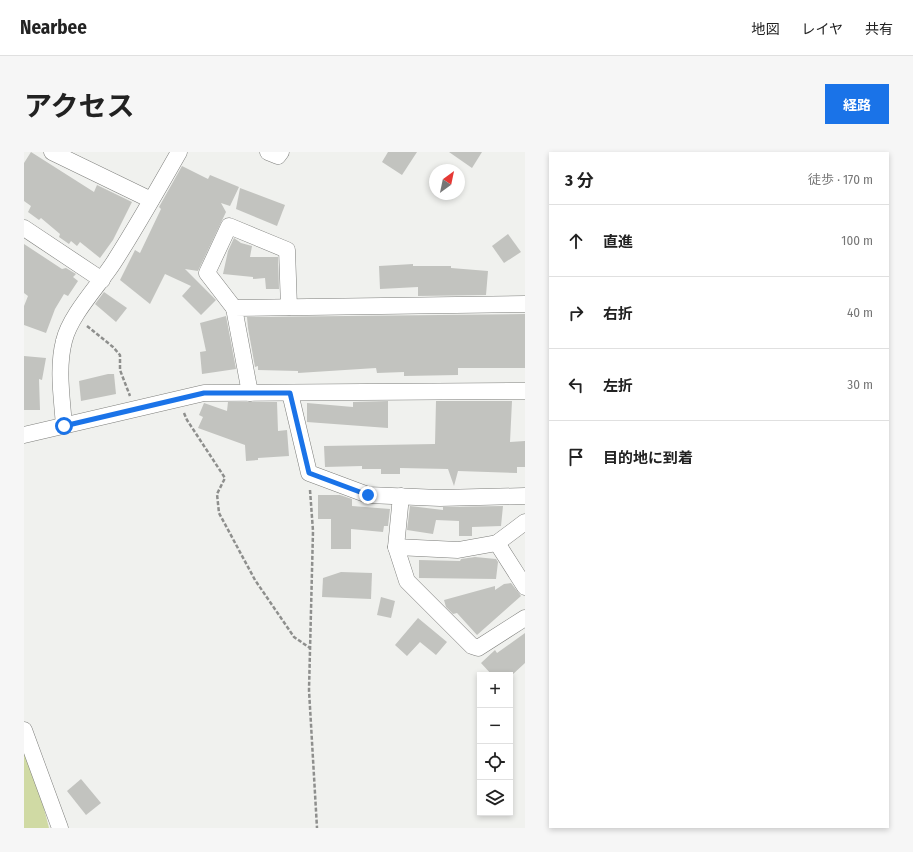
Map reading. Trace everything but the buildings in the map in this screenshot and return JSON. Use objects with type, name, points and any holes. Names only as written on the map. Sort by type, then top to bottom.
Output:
[{"type":"street","points":[[52,152],[151,200]]},
{"type":"street","points":[[64,426],[60,380],[64,340],[76,317],[102,280],[179,152]]},
{"type":"street","points":[[268,152],[278,156],[281,152]]},
{"type":"street","points":[[250,393],[234,308],[207,273],[229,226],[287,250],[289,307]]},
{"type":"street","points":[[24,228],[102,280]]},
{"type":"street","points":[[234,308],[525,304]]},
{"type":"street","points":[[24,436],[204,393],[525,391]]},
{"type":"street","points":[[290,393],[309,473],[368,495],[440,498],[525,496]]},
{"type":"street","points":[[401,496],[396,547],[408,581],[472,646],[478,648],[525,618]]},
{"type":"street","points":[[396,547],[458,550],[497,543],[525,522]]},
{"type":"street","points":[[497,543],[525,587]]},
{"type":"street","points":[[24,730],[60,828]]},
{"type":"path","points":[[76,317],[113,347],[120,355],[120,370],[135,409]]},
{"type":"path","points":[[178,399],[187,420],[225,478],[217,494],[219,513],[255,580],[294,638],[310,648]]},
{"type":"path","points":[[309,473],[313,531],[309,690],[317,828]]},
{"type":"green space","points":[[24,751],[39,789],[49,828],[24,828]]},
{"type":"route","points":[[64,426],[204,393],[290,393],[309,473],[368,495]]}]
